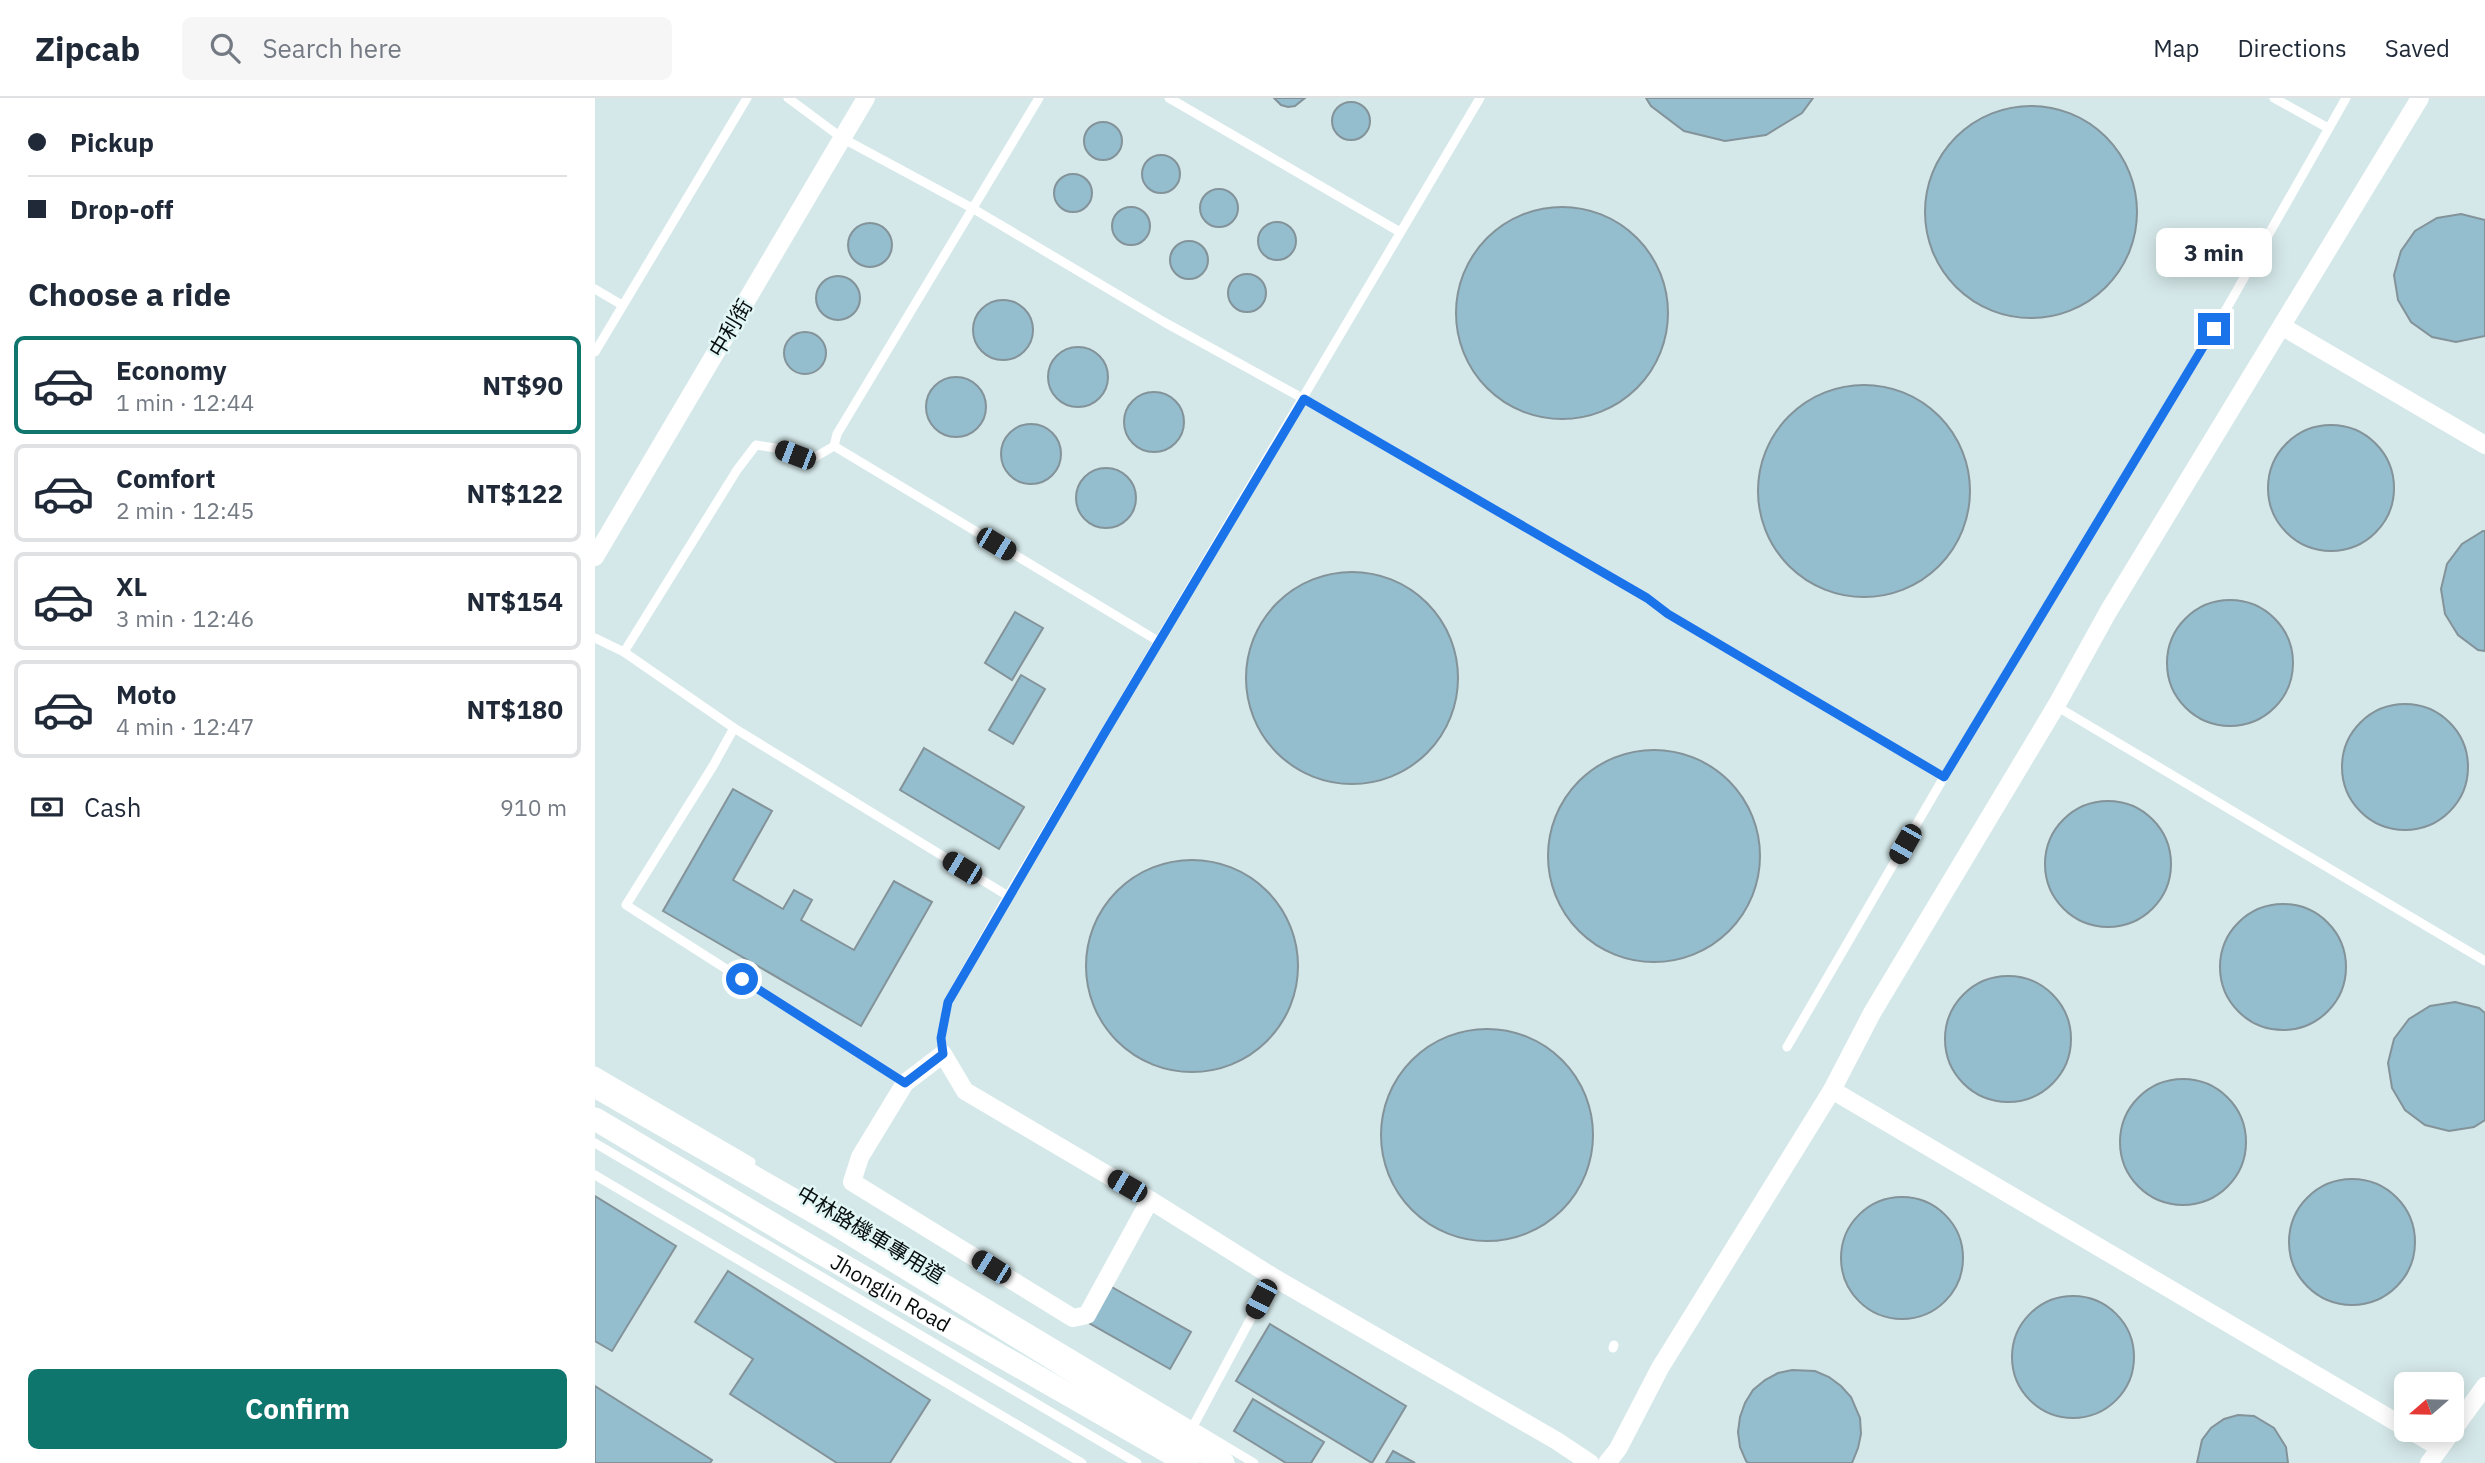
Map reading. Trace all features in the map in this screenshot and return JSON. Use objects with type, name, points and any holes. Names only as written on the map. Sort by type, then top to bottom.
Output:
[{"type":"street","name":"中利街","points":[[595,557],[866,98]]},
{"type":"street","points":[[1607,1463],[1618,1449],[1660,1368],[1832,1090],[1872,1013],[2056,706],[2108,612],[2420,98]]},
{"type":"street","points":[[2283,327],[2485,445]]},
{"type":"street","points":[[1150,1200],[1087,1315],[1073,1318],[852,1182],[860,1157],[905,1083],[943,1054],[965,1091],[1150,1200],[1273,1277],[1557,1441],[1590,1463]]},
{"type":"street","points":[[595,1086],[830,1221],[1184,1450],[1223,1463]]},
{"type":"street","points":[[1832,1090],[2394,1421]]},
{"type":"street","name":"Jhonglin Road","points":[[595,1119],[816,1251],[1184,1450]]},
{"type":"street","points":[[2429,1463],[2485,1386]]},
{"type":"street","points":[[2430,1442],[2440,1448]]},
{"type":"lane","points":[[595,352],[747,98]]},
{"type":"lane","points":[[788,98],[842,138],[972,208],[1164,322],[1304,399],[1647,598],[1668,614],[1944,777]]},
{"type":"lane","points":[[624,652],[737,470],[757,445],[775,447],[812,459],[834,446],[837,434],[1039,98]]},
{"type":"lane","points":[[1170,98],[1400,232]]},
{"type":"lane","points":[[943,1054],[941,1038],[948,1002],[1480,98]]},
{"type":"lane","points":[[2274,98],[2328,128]]},
{"type":"lane","points":[[1787,1047],[1944,777],[2228,306],[2346,98]]},
{"type":"lane","points":[[595,289],[622,305]]},
{"type":"lane","points":[[834,446],[1159,641]]},
{"type":"lane","points":[[595,638],[624,652],[734,728],[1008,896]]},
{"type":"lane","points":[[2056,706],[2485,961]]},
{"type":"lane","points":[[734,728],[626,905],[905,1083]]},
{"type":"lane","points":[[595,1071],[756,1166]]},
{"type":"lane","points":[[595,1143],[1137,1463]]},
{"type":"lane","points":[[595,1175],[1082,1463]]},
{"type":"lane","name":"中林路機車專用道","points":[[814,1200],[860,1227]]},
{"type":"lane","name":"中林路機車專用道","points":[[895,1248],[1184,1450],[1254,1463]]},
{"type":"lane","points":[[1184,1450],[1273,1277]]},
{"type":"building","points":[[1274,98],[1305,98],[1295,106],[1288,107],[1281,105]]},
{"type":"building","points":[[1646,98],[1813,98],[1802,113],[1766,135],[1725,141],[1684,131],[1651,106]]},
{"type":"building","points":[[1351,102],[1364,108],[1370,121],[1364,134],[1351,140],[1338,134],[1332,121],[1338,108]]},
{"type":"building","points":[[2031,106],[2052,108],[2071,114],[2106,137],[2129,172],[2135,191],[2135,233],[2129,252],[2106,287],[2071,310],[2052,316],[2031,318],[2010,316],[1991,310],[1956,287],[1933,252],[1927,233],[1925,212],[1927,191],[1933,172],[1956,137],[1991,114],[2010,108]]},
{"type":"building","points":[[1103,122],[1116,128],[1122,141],[1116,154],[1103,160],[1090,154],[1084,141],[1090,128]]},
{"type":"building","points":[[1161,155],[1174,161],[1180,174],[1174,187],[1161,193],[1148,187],[1142,174],[1148,161]]},
{"type":"building","points":[[1073,174],[1086,180],[1092,193],[1086,206],[1073,212],[1060,206],[1054,193],[1060,180]]},
{"type":"building","points":[[1219,189],[1232,195],[1238,208],[1232,221],[1219,227],[1206,221],[1200,208],[1206,195]]},
{"type":"building","points":[[1131,207],[1144,213],[1150,226],[1144,239],[1131,245],[1118,239],[1112,226],[1118,213]]},
{"type":"building","points":[[1562,207],[1583,209],[1602,215],[1637,238],[1660,273],[1666,292],[1666,334],[1660,353],[1637,388],[1602,411],[1583,417],[1562,419],[1541,417],[1522,411],[1487,388],[1464,353],[1458,334],[1456,313],[1458,292],[1464,273],[1487,238],[1522,215],[1541,209]]},
{"type":"building","points":[[2461,214],[2485,220],[2485,336],[2456,342],[2432,337],[2411,322],[2398,300],[2394,275],[2401,251],[2415,231],[2437,218]]},
{"type":"building","points":[[1277,222],[1290,228],[1296,241],[1290,254],[1277,260],[1264,254],[1258,241],[1264,228]]},
{"type":"building","points":[[870,223],[885,230],[892,245],[885,260],[870,267],[855,260],[848,245],[855,230]]},
{"type":"building","points":[[1189,241],[1202,247],[1208,260],[1202,273],[1189,279],[1176,273],[1170,260],[1176,247]]},
{"type":"building","points":[[1247,274],[1260,280],[1266,293],[1260,306],[1247,312],[1234,306],[1228,293],[1234,280]]},
{"type":"building","points":[[838,276],[853,283],[860,298],[853,313],[838,320],[823,313],[816,298],[823,283]]},
{"type":"building","points":[[1003,300],[1020,305],[1028,313],[1033,330],[1028,347],[1020,355],[1003,360],[986,355],[978,347],[973,330],[978,313],[986,305]]},
{"type":"building","points":[[805,332],[820,338],[826,353],[820,368],[805,374],[790,368],[784,353],[790,338]]},
{"type":"building","points":[[1078,347],[1095,352],[1103,360],[1108,377],[1103,394],[1095,402],[1078,407],[1061,402],[1053,394],[1048,377],[1053,360],[1061,352]]},
{"type":"building","points":[[956,377],[973,382],[981,390],[986,407],[981,424],[973,432],[956,437],[939,432],[931,424],[926,407],[931,390],[939,382]]},
{"type":"building","points":[[1864,385],[1885,387],[1904,393],[1939,416],[1962,451],[1968,470],[1968,512],[1962,531],[1939,566],[1904,589],[1885,595],[1864,597],[1843,595],[1824,589],[1789,566],[1766,531],[1760,512],[1758,491],[1760,470],[1766,451],[1789,416],[1824,393],[1843,387]]},
{"type":"building","points":[[1154,392],[1171,397],[1179,405],[1184,422],[1179,439],[1171,447],[1154,452],[1137,447],[1129,439],[1124,422],[1129,405],[1137,397]]},
{"type":"building","points":[[1031,424],[1048,429],[1056,437],[1061,454],[1056,471],[1048,479],[1031,484],[1014,479],[1006,471],[1001,454],[1006,437],[1014,429]]},
{"type":"building","points":[[2331,425],[2355,429],[2376,443],[2390,464],[2394,488],[2390,512],[2376,533],[2355,547],[2331,551],[2307,547],[2286,533],[2272,512],[2268,488],[2272,464],[2286,443],[2307,429]]},
{"type":"building","points":[[1106,468],[1123,473],[1131,481],[1136,498],[1131,515],[1123,523],[1106,528],[1089,523],[1081,515],[1076,498],[1081,481],[1089,473]]},
{"type":"building","points":[[2483,531],[2485,651],[2478,650],[2458,635],[2445,614],[2441,589],[2447,564],[2462,544]]},
{"type":"building","points":[[1352,572],[1373,574],[1392,580],[1427,603],[1450,638],[1456,657],[1456,699],[1450,718],[1427,753],[1392,776],[1373,782],[1352,784],[1331,782],[1312,776],[1277,753],[1254,718],[1248,699],[1246,678],[1248,657],[1254,638],[1277,603],[1312,580],[1331,574]]},
{"type":"building","points":[[2230,600],[2254,604],[2275,618],[2289,639],[2293,663],[2289,687],[2275,708],[2254,722],[2230,726],[2206,722],[2185,708],[2171,687],[2167,663],[2171,639],[2185,618],[2206,604]]},
{"type":"building","points":[[1015,612],[1043,628],[1012,680],[985,663]]},
{"type":"building","points":[[1021,675],[1045,689],[1013,744],[989,730]]},
{"type":"building","points":[[2405,704],[2429,708],[2450,722],[2464,743],[2468,767],[2464,791],[2450,812],[2429,826],[2405,830],[2381,826],[2360,812],[2346,791],[2342,767],[2346,743],[2360,722],[2381,708]]},
{"type":"building","points":[[924,748],[1024,807],[999,849],[900,790]]},
{"type":"building","points":[[1654,750],[1675,752],[1694,758],[1729,781],[1752,816],[1758,835],[1758,877],[1752,896],[1729,931],[1694,954],[1675,960],[1654,962],[1633,960],[1614,954],[1579,931],[1556,896],[1550,877],[1548,856],[1550,835],[1556,816],[1579,781],[1614,758],[1633,752]]},
{"type":"building","points":[[733,789],[772,811],[733,880],[783,909],[794,890],[812,900],[801,920],[854,950],[894,881],[932,902],[861,1026],[663,911]]},
{"type":"building","points":[[2108,801],[2132,805],[2153,819],[2167,840],[2171,864],[2167,888],[2153,909],[2132,923],[2108,927],[2084,923],[2063,909],[2049,888],[2045,864],[2049,840],[2063,819],[2084,805]]},
{"type":"building","points":[[1192,860],[1213,862],[1232,868],[1267,891],[1290,926],[1296,945],[1296,987],[1290,1006],[1267,1041],[1232,1064],[1213,1070],[1192,1072],[1171,1070],[1152,1064],[1117,1041],[1094,1006],[1088,987],[1086,966],[1088,945],[1094,926],[1117,891],[1152,868],[1171,862]]},
{"type":"building","points":[[2283,904],[2307,908],[2328,922],[2342,943],[2346,967],[2342,991],[2328,1012],[2307,1026],[2283,1030],[2259,1026],[2238,1012],[2224,991],[2220,967],[2224,943],[2238,922],[2259,908]]},
{"type":"building","points":[[2008,976],[2032,980],[2053,994],[2067,1015],[2071,1039],[2067,1063],[2053,1084],[2032,1098],[2008,1102],[1984,1098],[1963,1084],[1949,1063],[1945,1039],[1949,1015],[1963,994],[1984,980]]},
{"type":"building","points":[[2455,1002],[2479,1008],[2485,1013],[2485,1120],[2474,1127],[2449,1131],[2425,1125],[2405,1110],[2392,1088],[2388,1063],[2394,1039],[2409,1019],[2430,1006]]},
{"type":"building","points":[[1487,1029],[1508,1031],[1527,1037],[1562,1060],[1585,1095],[1591,1114],[1591,1156],[1585,1175],[1562,1210],[1527,1233],[1508,1239],[1487,1241],[1466,1239],[1447,1233],[1412,1210],[1389,1175],[1383,1156],[1381,1135],[1383,1114],[1389,1095],[1412,1060],[1447,1037],[1466,1031]]},
{"type":"building","points":[[2183,1079],[2207,1083],[2228,1097],[2242,1118],[2246,1142],[2242,1166],[2228,1187],[2207,1201],[2183,1205],[2159,1201],[2138,1187],[2124,1166],[2120,1142],[2124,1118],[2138,1097],[2159,1083]]},
{"type":"building","points":[[2352,1179],[2376,1183],[2397,1197],[2411,1218],[2415,1242],[2411,1266],[2397,1287],[2376,1301],[2352,1305],[2328,1301],[2307,1287],[2293,1266],[2289,1242],[2293,1218],[2307,1197],[2328,1183]]},
{"type":"building","points":[[595,1196],[676,1246],[612,1351],[595,1341]]},
{"type":"building","points":[[1902,1197],[1925,1201],[1945,1215],[1959,1235],[1963,1258],[1959,1281],[1945,1301],[1925,1315],[1902,1319],[1879,1315],[1859,1301],[1845,1281],[1841,1258],[1845,1235],[1859,1215],[1879,1201]]},
{"type":"building","points":[[728,1271],[930,1400],[890,1463],[837,1463],[730,1394],[753,1359],[695,1322]]},
{"type":"building","points":[[1110,1286],[1191,1332],[1170,1369],[1089,1323]]},
{"type":"building","points":[[2073,1296],[2097,1300],[2116,1314],[2130,1333],[2134,1357],[2130,1381],[2116,1400],[2097,1414],[2073,1418],[2049,1414],[2030,1400],[2016,1381],[2012,1357],[2016,1333],[2030,1314],[2049,1300]]},
{"type":"building","points":[[1270,1324],[1406,1406],[1372,1463],[1236,1381]]},
{"type":"building","points":[[1792,1370],[1815,1371],[1829,1377],[1851,1397],[1860,1418],[1861,1434],[1852,1463],[1746,1461],[1738,1432],[1745,1403],[1753,1390],[1765,1380]]},
{"type":"building","points":[[595,1386],[712,1460],[710,1463],[595,1463]]},
{"type":"building","points":[[1253,1399],[1324,1442],[1311,1463],[1286,1463],[1234,1431]]},
{"type":"building","points":[[2238,1415],[2254,1416],[2274,1428],[2286,1447],[2288,1463],[2197,1463],[2202,1440],[2211,1428],[2224,1419]]},
{"type":"building","points":[[1393,1451],[1415,1463],[1386,1463]]},
{"type":"route","points":[[742,979],[905,1083],[943,1054],[941,1038],[948,1002],[1008,896],[1304,399],[1647,598],[1668,614],[1944,777],[2214,329]]}]
